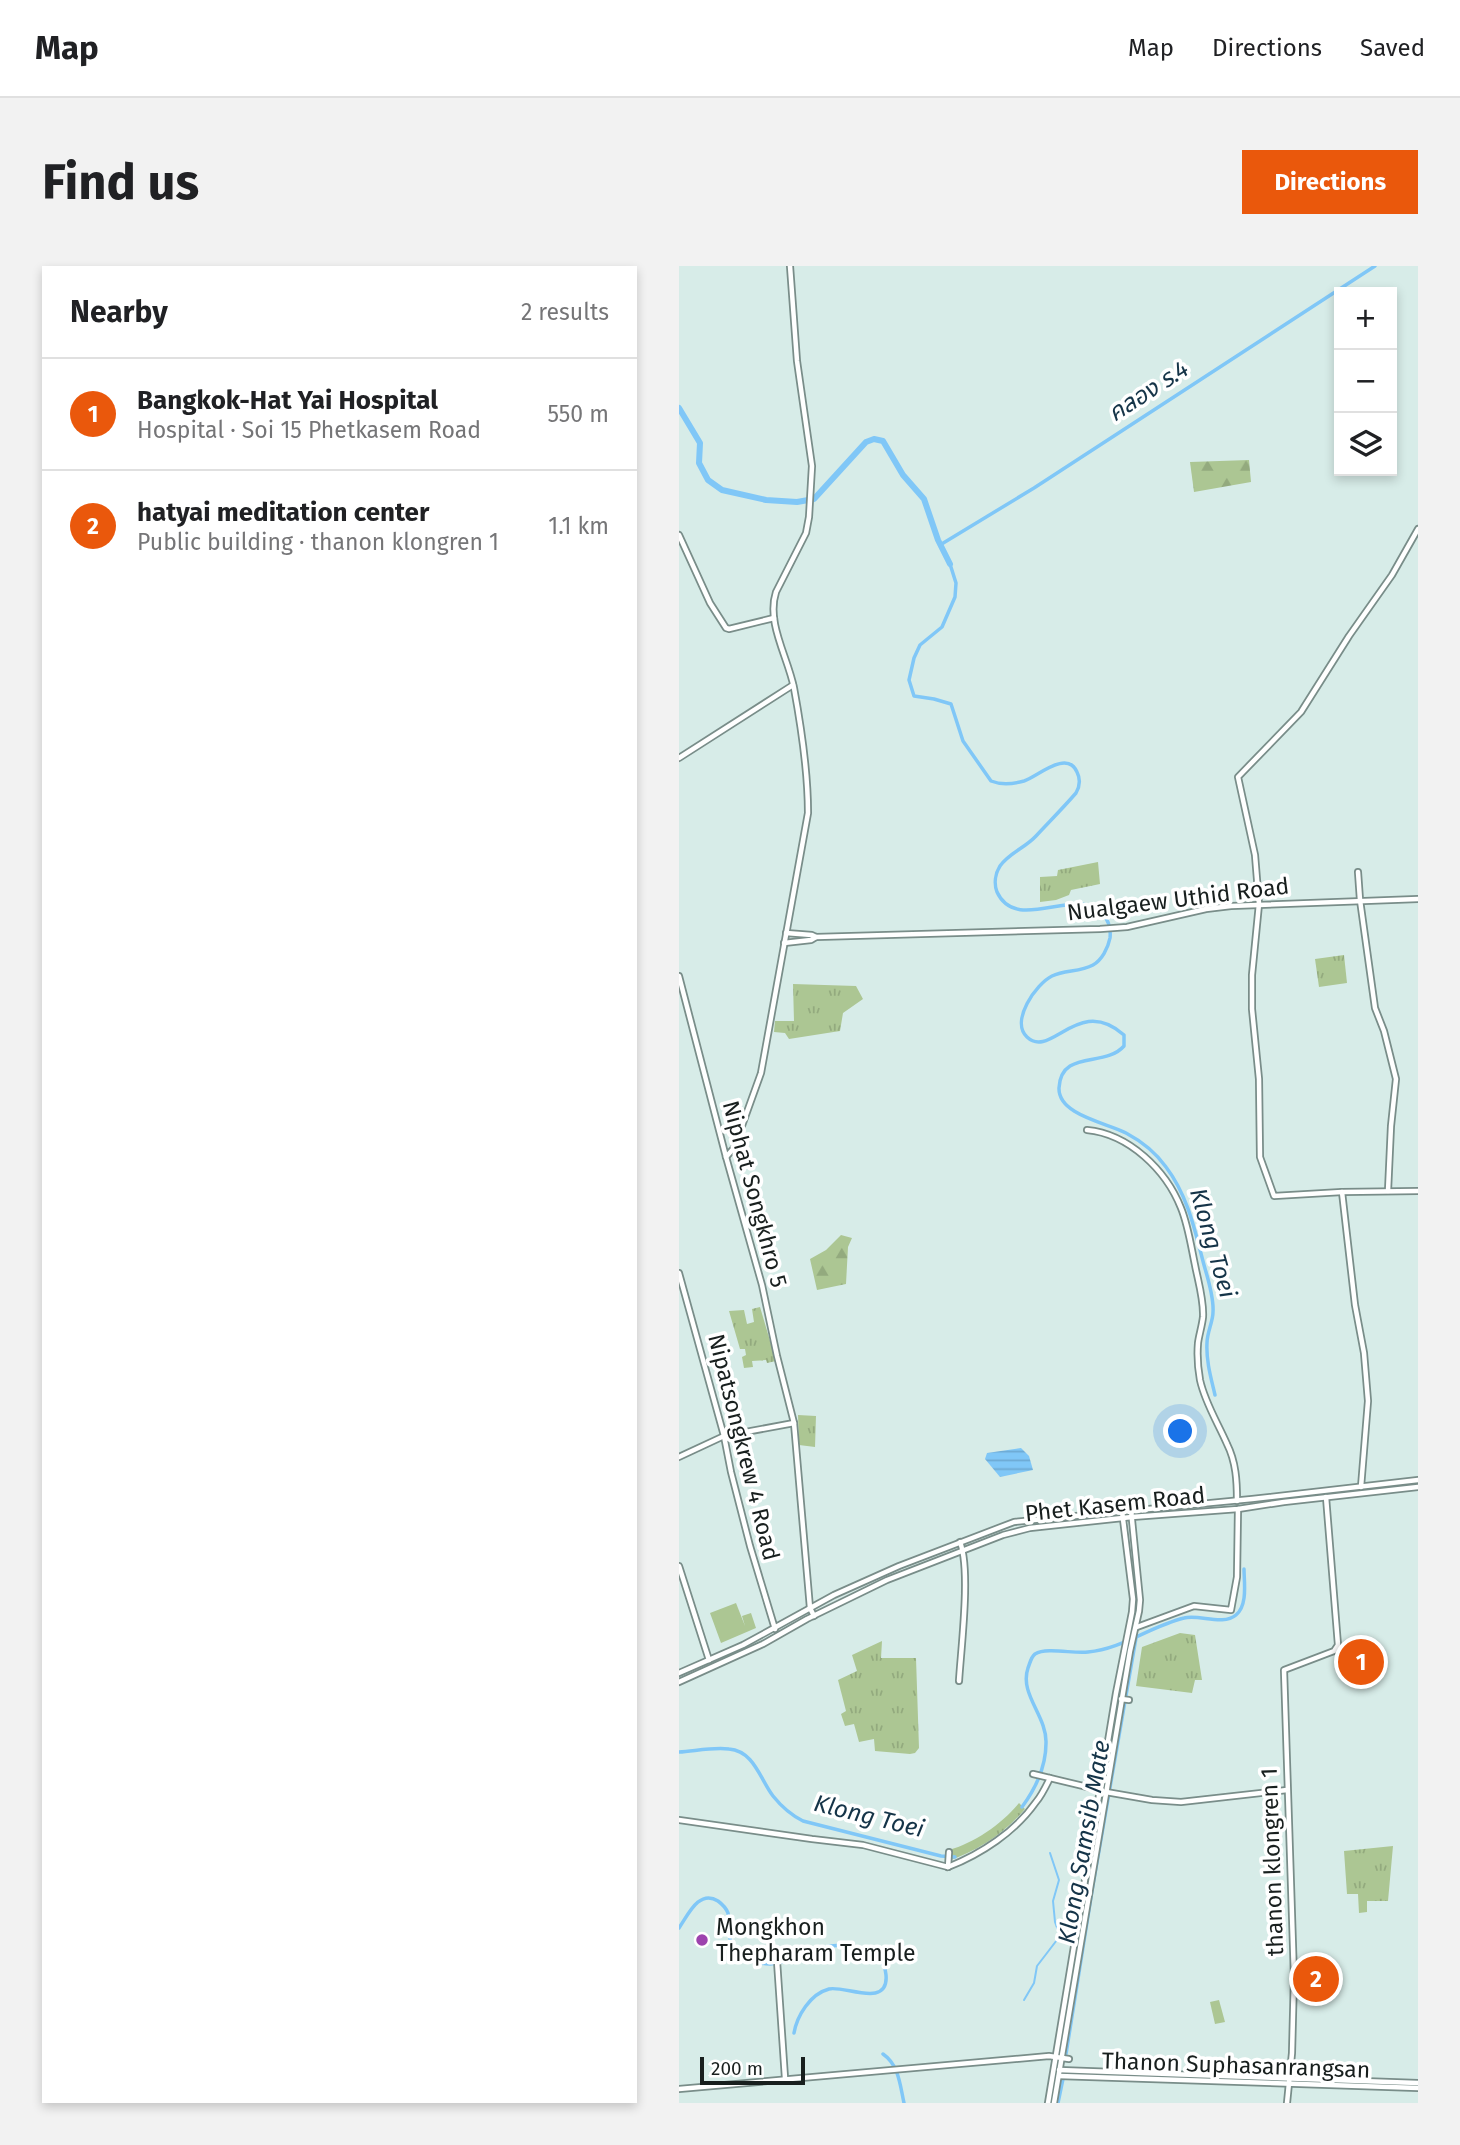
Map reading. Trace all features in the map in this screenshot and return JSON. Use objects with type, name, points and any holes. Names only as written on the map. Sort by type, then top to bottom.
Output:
[{"type":"street","points":[[726,1157],[734,1148],[761,1073],[808,813],[808,794],[793,685],[772,602],[802,544],[809,517],[811,490],[812,466],[797,360],[790,266]]},
{"type":"street","points":[[1418,529],[1392,575],[1301,712],[1238,777],[1255,855],[1259,904],[1252,975],[1252,1009],[1259,1079],[1260,1157],[1275,1196],[1418,1191]]},
{"type":"street","points":[[679,535],[710,603],[726,628],[774,618]]},
{"type":"street","points":[[679,758],[793,685]]},
{"type":"street","points":[[1358,872],[1375,1008],[1384,1031],[1396,1079],[1388,1191]]},
{"type":"street","name":"Nualgaew Uthid Road","points":[[786,933],[816,937],[1102,929],[1206,909],[1259,904],[1418,899]]},
{"type":"street","name":"Nualgaew Uthid Road","points":[[784,943],[816,937]]},
{"type":"street","name":"Niphat Songkhro 5","points":[[679,976],[762,1285],[794,1423],[810,1608]]},
{"type":"street","points":[[1087,1130],[1097,1131],[1127,1143],[1142,1153],[1167,1183],[1181,1207],[1201,1298],[1203,1317],[1198,1345],[1201,1387],[1235,1466],[1237,1501]]},
{"type":"street","points":[[1342,1192],[1367,1389],[1361,1486],[1363,1493]]},
{"type":"street","name":"Nipatsongkrew 4 Road","points":[[679,1273],[724,1436],[750,1546],[775,1629]]},
{"type":"street","points":[[679,1457],[724,1436],[794,1423]]},
{"type":"street","name":"Phet Kasem Road","points":[[679,1673],[775,1629],[834,1595],[899,1566],[1014,1522],[1252,1500],[1418,1480]]},
{"type":"street","name":"Phet Kasem Road","points":[[679,1682],[763,1644],[901,1573],[1003,1535],[1030,1528],[1132,1517],[1238,1510],[1418,1487]]},
{"type":"street","name":"thanon klongren 1","points":[[1287,2103],[1292,2053],[1293,1954],[1284,1670],[1334,1651],[1338,1645],[1326,1497]]},
{"type":"street","points":[[1054,2103],[1103,1791],[1127,1651],[1136,1627],[1140,1600],[1131,1510]]},
{"type":"street","points":[[1136,1627],[1194,1606],[1231,1610],[1237,1577],[1238,1510]]},
{"type":"street","points":[[1103,1791],[1121,1699],[1133,1599],[1122,1511]]},
{"type":"street","points":[[959,1681],[965,1580],[960,1542]]},
{"type":"street","points":[[679,1567],[709,1660]]},
{"type":"street","points":[[810,1608],[814,1616]]},
{"type":"street","points":[[691,1668],[694,1675]]},
{"type":"street","points":[[1121,1699],[1129,1700]]},
{"type":"street","points":[[1033,1774],[1113,1793],[1181,1802],[1287,1790]]},
{"type":"street","points":[[679,1820],[863,1845],[948,1867],[976,1855],[1009,1830],[1037,1802],[1050,1778]]},
{"type":"street","points":[[948,1867],[949,1852]]},
{"type":"street","points":[[777,1965],[785,2078]]},
{"type":"street","points":[[679,2089],[1049,2056],[1063,2059]]},
{"type":"street","points":[[1048,2103],[1060,2073]]},
{"type":"street","name":"Thanon Suphasanrangsan","points":[[1060,2073],[1418,2083]]},
{"type":"street","name":"Thanon Suphasanrangsan","points":[[1290,2081],[1418,2088]]},
{"type":"green space","points":[[1249,460],[1251,482],[1194,492],[1190,462]]},
{"type":"green space","points":[[1098,862],[1100,884],[1071,890],[1069,895],[1056,900],[1040,902],[1040,877],[1057,876],[1058,870]]},
{"type":"green space","points":[[1344,955],[1347,983],[1319,987],[1315,959]]},
{"type":"green space","points":[[793,984],[856,986],[863,999],[843,1013],[840,1031],[789,1039],[785,1033],[774,1032],[775,1021],[794,1021]]},
{"type":"green space","points":[[841,1235],[852,1238],[848,1247],[846,1284],[817,1290],[810,1259],[826,1250]]},
{"type":"green space","points":[[760,1307],[776,1361],[752,1361],[753,1367],[744,1368],[742,1357],[746,1355],[745,1349],[740,1349],[729,1311],[744,1310],[747,1324],[754,1322],[752,1309]]},
{"type":"green space","points":[[798,1415],[816,1416],[815,1447],[799,1445]]},
{"type":"green space","points":[[736,1603],[745,1626],[742,1616],[751,1613],[756,1628],[721,1643],[710,1613]]},
{"type":"green space","points":[[1180,1633],[1195,1635],[1202,1680],[1195,1680],[1192,1693],[1136,1686],[1142,1647]]},
{"type":"green space","points":[[882,1641],[881,1658],[916,1658],[919,1748],[915,1753],[875,1751],[874,1739],[859,1742],[854,1724],[845,1726],[841,1714],[846,1711],[838,1680],[857,1671],[852,1655]]},
{"type":"green space","points":[[1019,1803],[1025,1809],[1000,1833],[948,1861],[949,1850],[987,1832]]},
{"type":"green space","points":[[1393,1846],[1388,1901],[1367,1901],[1367,1912],[1359,1913],[1358,1894],[1347,1894],[1344,1851]]},
{"type":"green space","points":[[1219,2000],[1225,2022],[1215,2024],[1210,2002]]},
{"type":"water","points":[[1021,1448],[1029,1456],[1033,1470],[1000,1477],[985,1459],[987,1453]]},
{"type":"waterway","name":"คลอง ร.4","points":[[940,545],[1034,488],[1375,266]]},
{"type":"waterway","name":"Klong Toei","points":[[679,408],[700,443],[699,463],[708,480],[722,490],[766,500],[797,502],[814,499],[866,442],[874,439],[883,441],[903,475],[924,499],[938,540],[950,564]]},
{"type":"waterway","name":"Klong Toei","points":[[950,564],[956,583],[955,597],[942,627],[920,645],[914,658],[909,680],[914,696],[951,704],[963,741],[991,781],[1003,784],[1020,782],[1052,766],[1066,763],[1072,766],[1078,775],[1076,793],[1032,840],[1000,866],[996,876],[996,889],[1006,904],[1018,909],[1032,910],[1078,904],[1092,906],[1107,919],[1110,938],[1104,953],[1093,965],[1046,980],[1027,1004],[1021,1022],[1027,1037],[1036,1042],[1046,1041],[1079,1024],[1093,1021],[1108,1024],[1124,1035],[1124,1046],[1116,1053],[1075,1063],[1067,1068],[1059,1088],[1061,1097],[1066,1105],[1085,1117],[1126,1133],[1143,1144],[1174,1178],[1194,1227],[1212,1294],[1213,1316],[1207,1350],[1215,1395]]},
{"type":"waterway","name":"Klong Toei","points":[[1022,1807],[1039,1777],[1046,1752],[1045,1733],[1027,1687],[1028,1668],[1034,1655],[1046,1651],[1101,1650],[1184,1618],[1231,1618],[1240,1611],[1242,1605],[1245,1593],[1244,1569]]},
{"type":"waterway","name":"Klong Samsib Mate","points":[[1066,2054],[1136,1638]]},
{"type":"waterway","name":"Klong Toei","points":[[679,1752],[717,1748],[738,1751],[750,1760],[779,1803],[803,1821],[941,1856],[955,1857]]},
{"type":"waterway","points":[[1024,2000],[1034,1983],[1037,1966],[1060,1936],[1055,1922],[1053,1901],[1059,1880],[1050,1853]]},
{"type":"waterway","name":"Klong Toei","points":[[679,1928],[695,1905],[705,1898],[711,1898],[727,1911],[729,1935],[734,1947],[756,1962],[778,1963],[839,1945],[866,1950],[880,1959],[886,1975],[885,1985],[880,1991],[864,1993],[829,1989],[822,1992],[805,2006],[794,2033]]},
{"type":"waterway","name":"Klong Toei","points":[[883,2054],[896,2070],[904,2103]]},
{"type":"waterway","name":"Klong Samsib Mate","points":[[1058,2103],[1063,2079]]},
{"type":"place","name":"Bangkok-Hat Yai Hospital","points":[[1361,1662]]},
{"type":"place","name":"Mongkhon Thepharam Temple","points":[[702,1940]]},
{"type":"place","name":"hatyai meditation center","points":[[1316,1979]]}]
